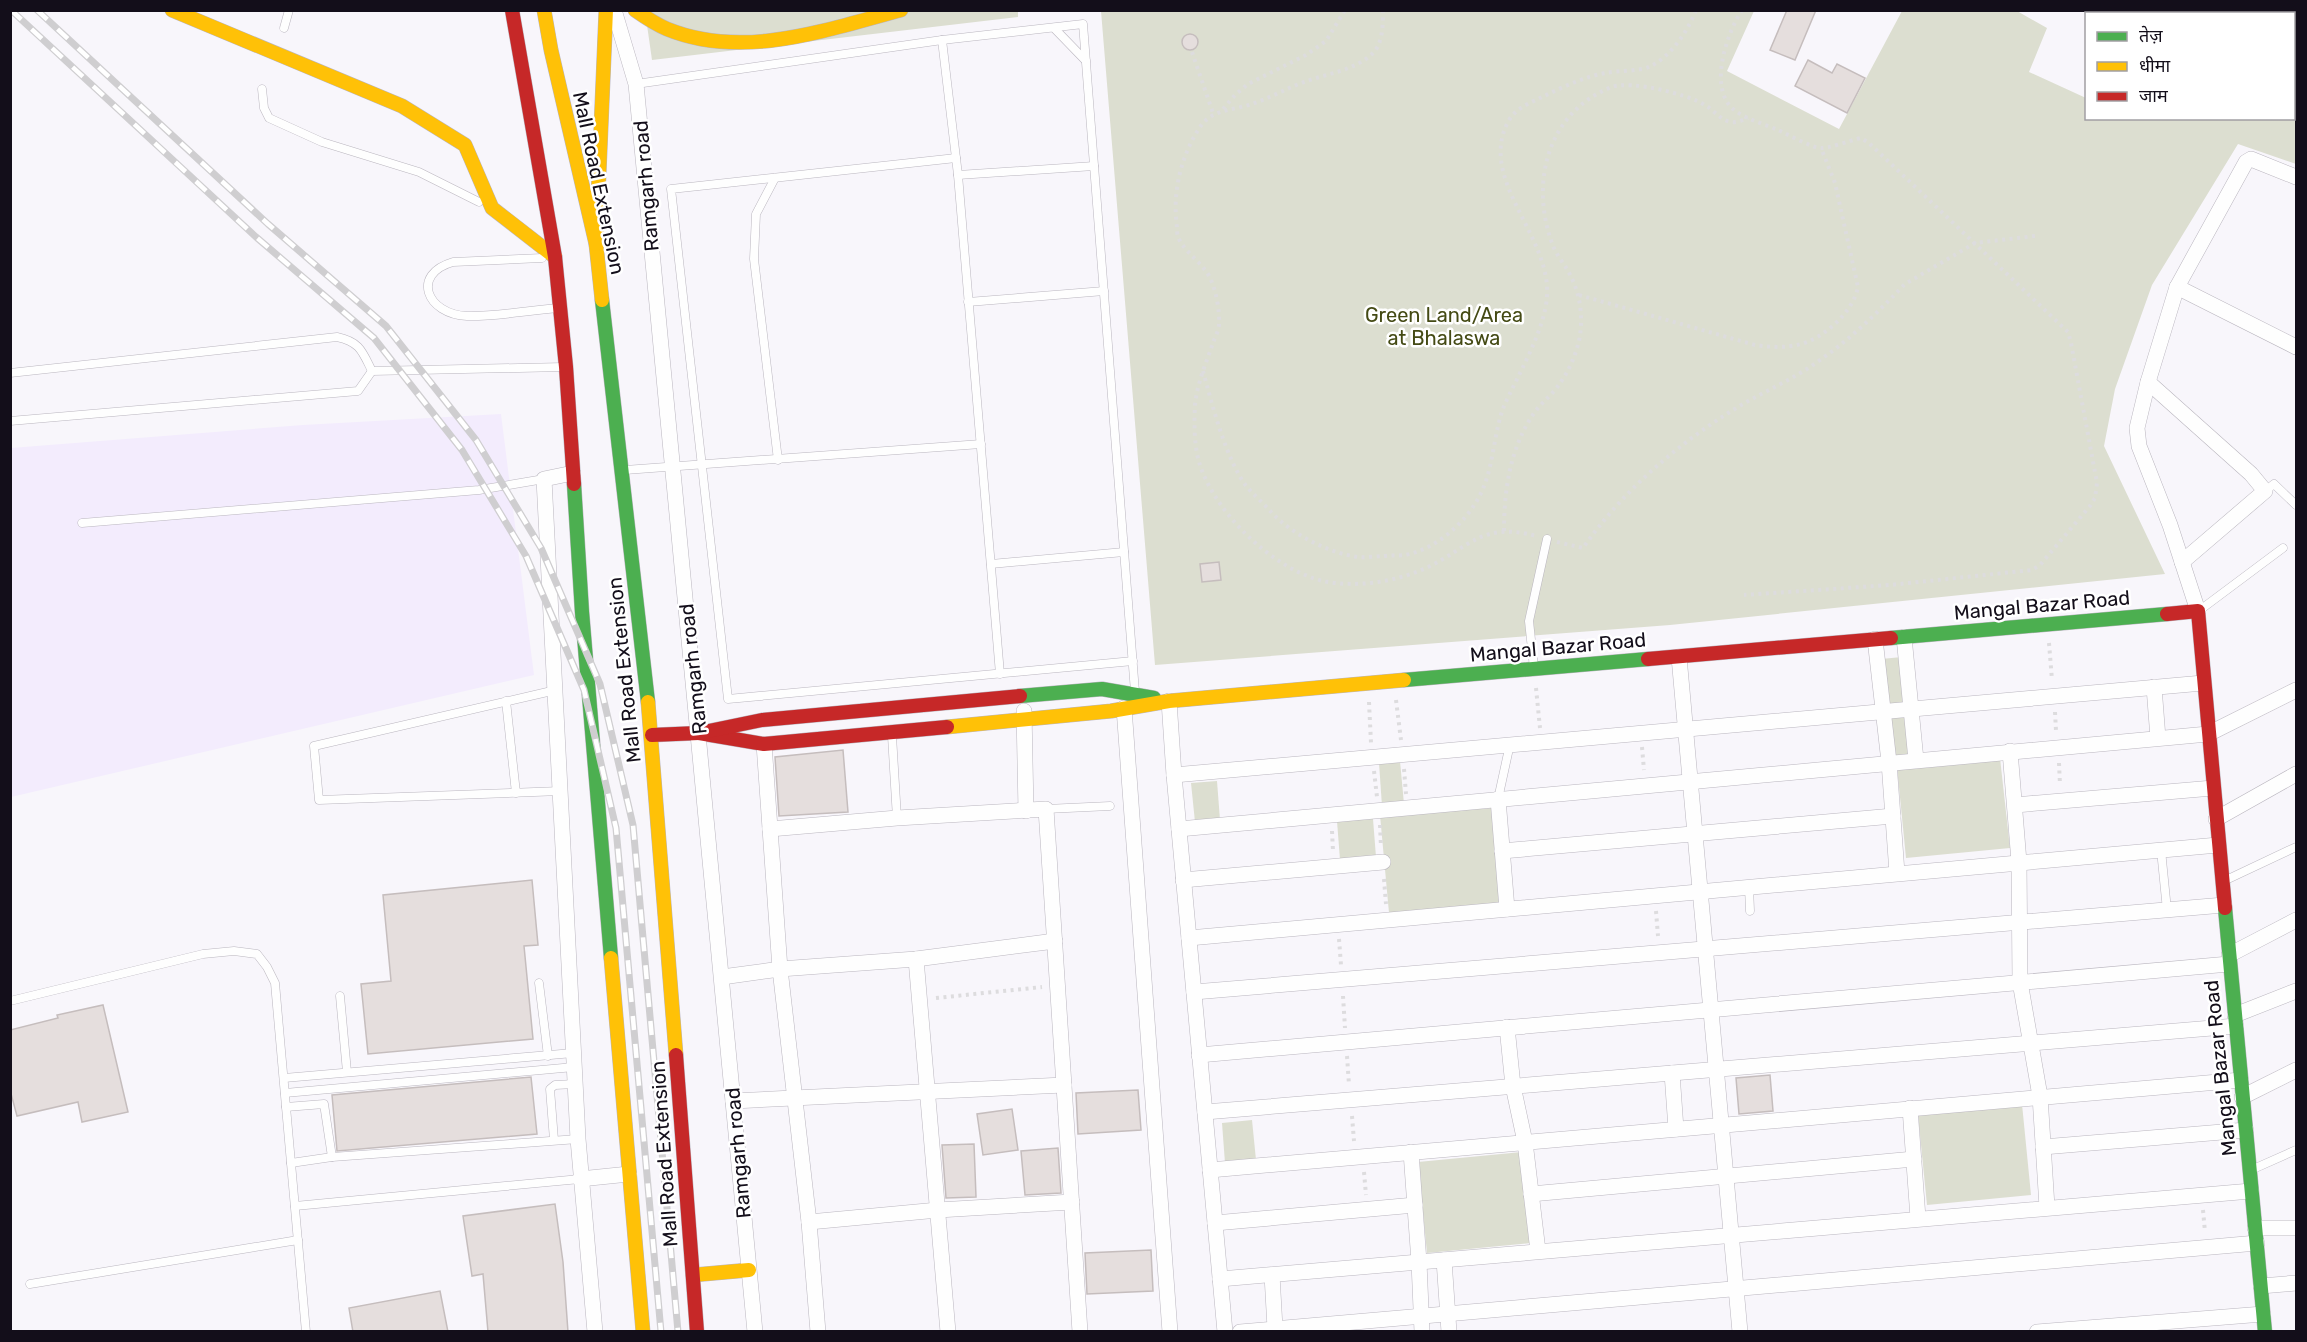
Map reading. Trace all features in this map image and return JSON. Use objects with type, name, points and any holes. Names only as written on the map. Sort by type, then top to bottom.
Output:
[{"type":"main road","points":[[172,10],[402,106],[465,145],[492,208],[555,257]]},
{"type":"main road","name":"Mall Road Extension","points":[[512,10],[555,257],[566,367],[582,612],[643,1332]]},
{"type":"main road","name":"Mall Road Extension","points":[[544,10],[550,50],[597,244],[652,735],[697,1332]]},
{"type":"main road","points":[[597,244],[606,10]]},
{"type":"main road","points":[[635,10],[668,30],[713,42],[763,42],[901,10]]},
{"type":"main road","name":"Mangal Bazar Road","points":[[699,733],[764,744],[1024,720],[1132,703],[2198,611],[2265,1332]]},
{"type":"main road","points":[[652,735],[699,733],[762,720],[1102,689],[1132,703]]},
{"type":"main road","points":[[693,1275],[749,1270]]},
{"type":"street","name":"Ramgarh road","points":[[614,10],[636,84],[755,1332]]},
{"type":"street","points":[[2198,611],[2170,525],[2139,446],[2137,428],[2148,382],[2177,287],[2248,160],[2254,160],[2296,177]]},
{"type":"street","points":[[2177,287],[2296,347]]},
{"type":"street","points":[[2148,382],[2251,474],[2265,491],[2182,562]]},
{"type":"street","points":[[573,473],[544,479],[580,1179],[595,1332]]},
{"type":"street","points":[[1904,637],[1916,760]]},
{"type":"street","points":[[1875,639],[1889,762],[1897,873]]},
{"type":"street","points":[[1679,657],[1740,1332]]},
{"type":"street","points":[[1173,775],[2203,683]]},
{"type":"street","points":[[2154,687],[2158,738]]},
{"type":"street","points":[[1179,829],[2208,734],[2296,690]]},
{"type":"street","points":[[1023,696],[1026,811]]},
{"type":"street","points":[[1169,701],[1173,775],[1225,1332]]},
{"type":"street","points":[[1132,703],[1133,848],[1170,1332]]},
{"type":"street","points":[[764,744],[780,969],[809,1222],[818,1332]]},
{"type":"street","points":[[2010,751],[2019,862],[2019,982],[2040,1096],[2047,1207]]},
{"type":"street","points":[[2216,819],[2296,774]]},
{"type":"street","points":[[2015,805],[2213,788]]},
{"type":"street","points":[[1498,799],[1507,909]]},
{"type":"street","points":[[770,829],[1046,809],[1080,1332]]},
{"type":"street","points":[[1502,851],[1893,816]]},
{"type":"street","points":[[1189,938],[2218,845]]},
{"type":"street","points":[[1183,880],[1383,862]]},
{"type":"street","points":[[1194,992],[2224,905]]},
{"type":"street","points":[[1199,1055],[2019,982],[2229,959],[2296,920]]},
{"type":"street","points":[[722,977],[780,969],[916,959],[1055,941]]},
{"type":"street","points":[[916,959],[948,1332]]},
{"type":"street","points":[[1205,1113],[2030,1043],[2235,1020],[2296,991]]},
{"type":"street","points":[[1507,1027],[1513,1086],[1525,1142],[1538,1251]]},
{"type":"street","points":[[2242,1097],[2296,1070]]},
{"type":"street","points":[[1672,1073],[1676,1128]]},
{"type":"street","points":[[1210,1170],[2241,1080]]},
{"type":"street","points":[[733,1101],[1064,1085]]},
{"type":"street","points":[[1910,1108],[1918,1218]]},
{"type":"street","points":[[2043,1146],[2246,1130]]},
{"type":"street","points":[[1411,1152],[1422,1332]]},
{"type":"street","points":[[1531,1194],[1914,1159]]},
{"type":"street","points":[[580,1179],[629,1174]]},
{"type":"street","points":[[1220,1279],[2251,1191]]},
{"type":"street","points":[[809,1222],[938,1210],[1072,1202]]},
{"type":"street","points":[[1215,1223],[1415,1205]]},
{"type":"street","points":[[1240,1332],[2207,1248],[2296,1228]]},
{"type":"street","points":[[1444,1260],[1449,1332]]},
{"type":"street","points":[[1272,1275],[1275,1329]]},
{"type":"street","points":[[2260,1286],[2296,1283]]},
{"type":"street","points":[[2037,1332],[2263,1314]]},
{"type":"lane","points":[[284,28],[289,10]]},
{"type":"lane","points":[[636,84],[942,40],[1083,24],[1133,661],[1132,703]]},
{"type":"lane","points":[[1054,28],[1086,61]]},
{"type":"lane","points":[[942,40],[958,175],[1000,674]]},
{"type":"lane","points":[[262,88],[264,108],[269,118],[322,142],[419,172],[492,208]]},
{"type":"lane","points":[[956,158],[671,189],[728,699],[1133,661]]},
{"type":"lane","points":[[958,175],[1094,166]]},
{"type":"lane","points":[[775,178],[756,214],[754,259],[778,460]]},
{"type":"lane","points":[[555,257],[453,262],[441,266],[431,278],[428,286],[430,297],[437,307],[447,312],[467,316],[560,308]]},
{"type":"lane","points":[[969,302],[1104,291]]},
{"type":"lane","points":[[10,373],[336,337],[352,342],[360,348],[372,371]]},
{"type":"lane","points":[[372,371],[566,367]]},
{"type":"lane","points":[[10,421],[358,391],[372,371]]},
{"type":"lane","points":[[621,471],[981,444]]},
{"type":"lane","points":[[82,523],[479,490],[544,479]]},
{"type":"lane","points":[[2265,491],[2274,484],[2296,505]]},
{"type":"lane","points":[[1535,669],[1529,621],[1547,539]]},
{"type":"lane","points":[[2198,611],[2283,548]]},
{"type":"lane","points":[[991,564],[1124,552]]},
{"type":"lane","points":[[556,690],[314,746],[319,800],[561,791]]},
{"type":"lane","points":[[506,701],[516,793]]},
{"type":"lane","points":[[892,733],[897,818]]},
{"type":"lane","points":[[1498,799],[1510,744]]},
{"type":"lane","points":[[1046,809],[1110,806]]},
{"type":"lane","points":[[2222,881],[2296,847]]},
{"type":"lane","points":[[2161,850],[2168,909]]},
{"type":"lane","points":[[1749,887],[1750,911]]},
{"type":"lane","points":[[10,1002],[203,954],[234,951],[257,954],[275,983],[306,1332]]},
{"type":"lane","points":[[539,983],[548,1056]]},
{"type":"lane","points":[[340,996],[347,1072]]},
{"type":"lane","points":[[284,1078],[548,1056],[573,1060]]},
{"type":"lane","points":[[285,1093],[573,1060]]},
{"type":"lane","points":[[554,1140],[550,1089],[555,1085],[575,1084]]},
{"type":"lane","points":[[286,1107],[324,1104],[332,1157]]},
{"type":"lane","points":[[291,1162],[578,1139]]},
{"type":"lane","points":[[2250,1170],[2296,1150]]},
{"type":"lane","points":[[295,1206],[580,1179]]},
{"type":"lane","points":[[30,1284],[298,1240]]},
{"type":"path","points":[[1345,10],[1326,41],[1306,55],[1248,84],[1223,110],[1201,125],[1180,170],[1174,206],[1178,239],[1211,279],[1219,325],[1203,370],[1196,404],[1199,464],[1225,511],[1262,551],[1322,581],[1356,584],[1392,579],[1424,569],[1486,534],[1504,531],[1524,533],[1583,548],[1604,517],[1641,479],[1733,410],[1780,386],[1819,361],[1852,336],[1905,284],[1975,243],[2036,236]]},
{"type":"path","points":[[1223,110],[1246,106],[1302,82],[1361,62],[1375,52],[1382,33],[1383,10]]},
{"type":"path","points":[[1203,370],[1215,417],[1245,485],[1282,523],[1311,543],[1358,557],[1405,555],[1428,547],[1448,534],[1473,509],[1484,486],[1500,416],[1531,351],[1547,296],[1542,262],[1526,222],[1510,193],[1502,164],[1503,140],[1510,119],[1521,107],[1579,81],[1604,73],[1650,67],[1665,56],[1679,41],[1696,10]]},
{"type":"path","points":[[1742,10],[1725,44],[1721,79],[1726,101],[1734,110],[1821,148],[1861,138],[1869,142],[2068,332],[2097,483],[2095,498],[2090,506],[2040,565],[2032,570],[1890,585],[1744,595]]},
{"type":"path","points":[[1192,52],[1214,116]]},
{"type":"path","points":[[1504,531],[1504,502],[1508,473],[1534,413],[1558,387],[1574,357],[1581,323],[1579,295],[1569,272],[1552,246],[1543,214],[1544,170],[1549,151],[1568,118],[1578,108],[1607,89],[1616,86],[1640,86],[1688,97],[1704,104],[1730,122],[1736,123],[1749,118]]},
{"type":"path","points":[[1579,295],[1755,345],[1795,346],[1815,338],[1848,309],[1858,287],[1835,183],[1821,148]]},
{"type":"path","points":[[1535,669],[1541,742]]},
{"type":"path","points":[[1641,732],[1646,785]]},
{"type":"path","points":[[1331,815],[1334,867]]},
{"type":"path","points":[[1654,895],[1659,952]]},
{"type":"path","points":[[920,999],[1058,985]]},
{"type":"path","points":[[1362,1157],[1367,1210]]},
{"type":"path","points":[[2202,1195],[2207,1248]]},
{"type":"shaded area","points":[[501,414],[534,675],[11,797],[11,448],[303,425]]},
{"type":"green space","points":[[2268,10],[2273,12],[2158,12]]},
{"type":"green space","points":[[645,11],[1018,11],[1018,17],[652,60]]},
{"type":"green space","name":"Green Land/Area at Bhalaswa","points":[[1101,11],[1754,11],[1727,71],[1839,129],[1902,11],[2017,11],[2047,28],[2029,72],[2085,98],[2085,120],[2295,120],[2296,22],[2296,164],[2238,144],[2152,285],[2115,389],[2104,446],[2165,574],[1670,625],[1155,665]]},
{"type":"green space","points":[[1902,657],[1912,755],[1892,757],[1881,659]]},
{"type":"green space","points":[[2000,758],[2010,848],[1906,858],[1897,767]]},
{"type":"green space","points":[[1400,761],[1404,804],[1382,806],[1379,763]]},
{"type":"green space","points":[[1217,781],[1220,820],[1195,822],[1191,783]]},
{"type":"green space","points":[[1492,808],[1501,903],[1389,913],[1380,815]]},
{"type":"green space","points":[[1373,819],[1376,857],[1340,860],[1337,821]]},
{"type":"green space","points":[[2022,1104],[2031,1195],[1927,1205],[1918,1115]]},
{"type":"green space","points":[[1252,1120],[1256,1160],[1225,1163],[1222,1123]]},
{"type":"green space","points":[[1522,1152],[1531,1243],[1427,1253],[1418,1162]]},
{"type":"building","points":[[1787,10],[1816,10],[1795,60],[1770,50]]},
{"type":"building","points":[[1190,34],[1196,36],[1198,42],[1196,48],[1190,50],[1184,48],[1182,42],[1184,36]]},
{"type":"building","points":[[1808,60],[1832,73],[1837,64],[1865,78],[1847,113],[1795,86]]},
{"type":"building","points":[[1219,562],[1221,580],[1202,582],[1200,564]]},
{"type":"building","points":[[843,750],[848,812],[779,816],[775,757]]},
{"type":"building","points":[[532,880],[538,945],[524,946],[533,1039],[368,1054],[361,984],[391,981],[383,895]]},
{"type":"building","points":[[103,1005],[128,1112],[82,1122],[78,1102],[17,1116],[10,1090],[10,1030],[58,1018],[57,1015]]},
{"type":"building","points":[[1770,1075],[1773,1111],[1739,1114],[1736,1078]]},
{"type":"building","points":[[531,1077],[537,1134],[337,1151],[332,1095]]},
{"type":"building","points":[[1138,1090],[1141,1130],[1078,1134],[1076,1093]]},
{"type":"building","points":[[1012,1109],[1018,1150],[983,1155],[977,1114]]},
{"type":"building","points":[[974,1144],[976,1197],[946,1198],[942,1145]]},
{"type":"building","points":[[1058,1148],[1061,1193],[1025,1195],[1021,1151]]},
{"type":"building","points":[[555,1204],[563,1262],[568,1332],[488,1332],[483,1274],[472,1276],[463,1216]]},
{"type":"building","points":[[1151,1250],[1153,1291],[1087,1294],[1085,1253]]},
{"type":"building","points":[[440,1291],[448,1332],[353,1332],[349,1308]]},
{"type":"railway","points":[[11,10],[256,237],[374,338],[462,450],[526,556],[584,690],[616,828],[661,1332]]},
{"type":"railway","points":[[37,10],[268,224],[386,326],[476,440],[541,548],[600,684],[633,825],[678,1332]]},
{"type":"traffic: fast","points":[[602,300],[648,702]]},
{"type":"traffic: fast","points":[[574,484],[582,612],[611,958]]},
{"type":"traffic: fast","points":[[1891,638],[2167,614]]},
{"type":"traffic: fast","points":[[1404,680],[1648,659]]},
{"type":"traffic: fast","points":[[1020,696],[1102,689],[1154,698]]},
{"type":"traffic: fast","points":[[2225,908],[2265,1332]]},
{"type":"traffic: slow","points":[[172,10],[402,106],[465,145],[492,208],[555,257]]},
{"type":"traffic: slow","points":[[544,10],[551,50],[596,244],[602,300]]},
{"type":"traffic: slow","points":[[596,244],[606,10]]},
{"type":"traffic: slow","points":[[635,10],[667,29],[696,38],[725,42],[784,39],[901,10]]},
{"type":"traffic: slow","points":[[947,727],[1111,711],[1169,701],[1404,680]]},
{"type":"traffic: slow","points":[[648,702],[676,1055]]},
{"type":"traffic: slow","points":[[611,958],[643,1332]]},
{"type":"traffic: slow","points":[[693,1275],[749,1270]]},
{"type":"traffic: jam","points":[[512,10],[555,257],[574,484]]},
{"type":"traffic: jam","points":[[2167,614],[2198,611],[2225,908]]},
{"type":"traffic: jam","points":[[1648,659],[1891,638]]},
{"type":"traffic: jam","points":[[652,735],[699,733],[762,720],[1020,696]]},
{"type":"traffic: jam","points":[[699,733],[764,744],[947,727]]},
{"type":"traffic: jam","points":[[676,1055],[697,1332]]}]
